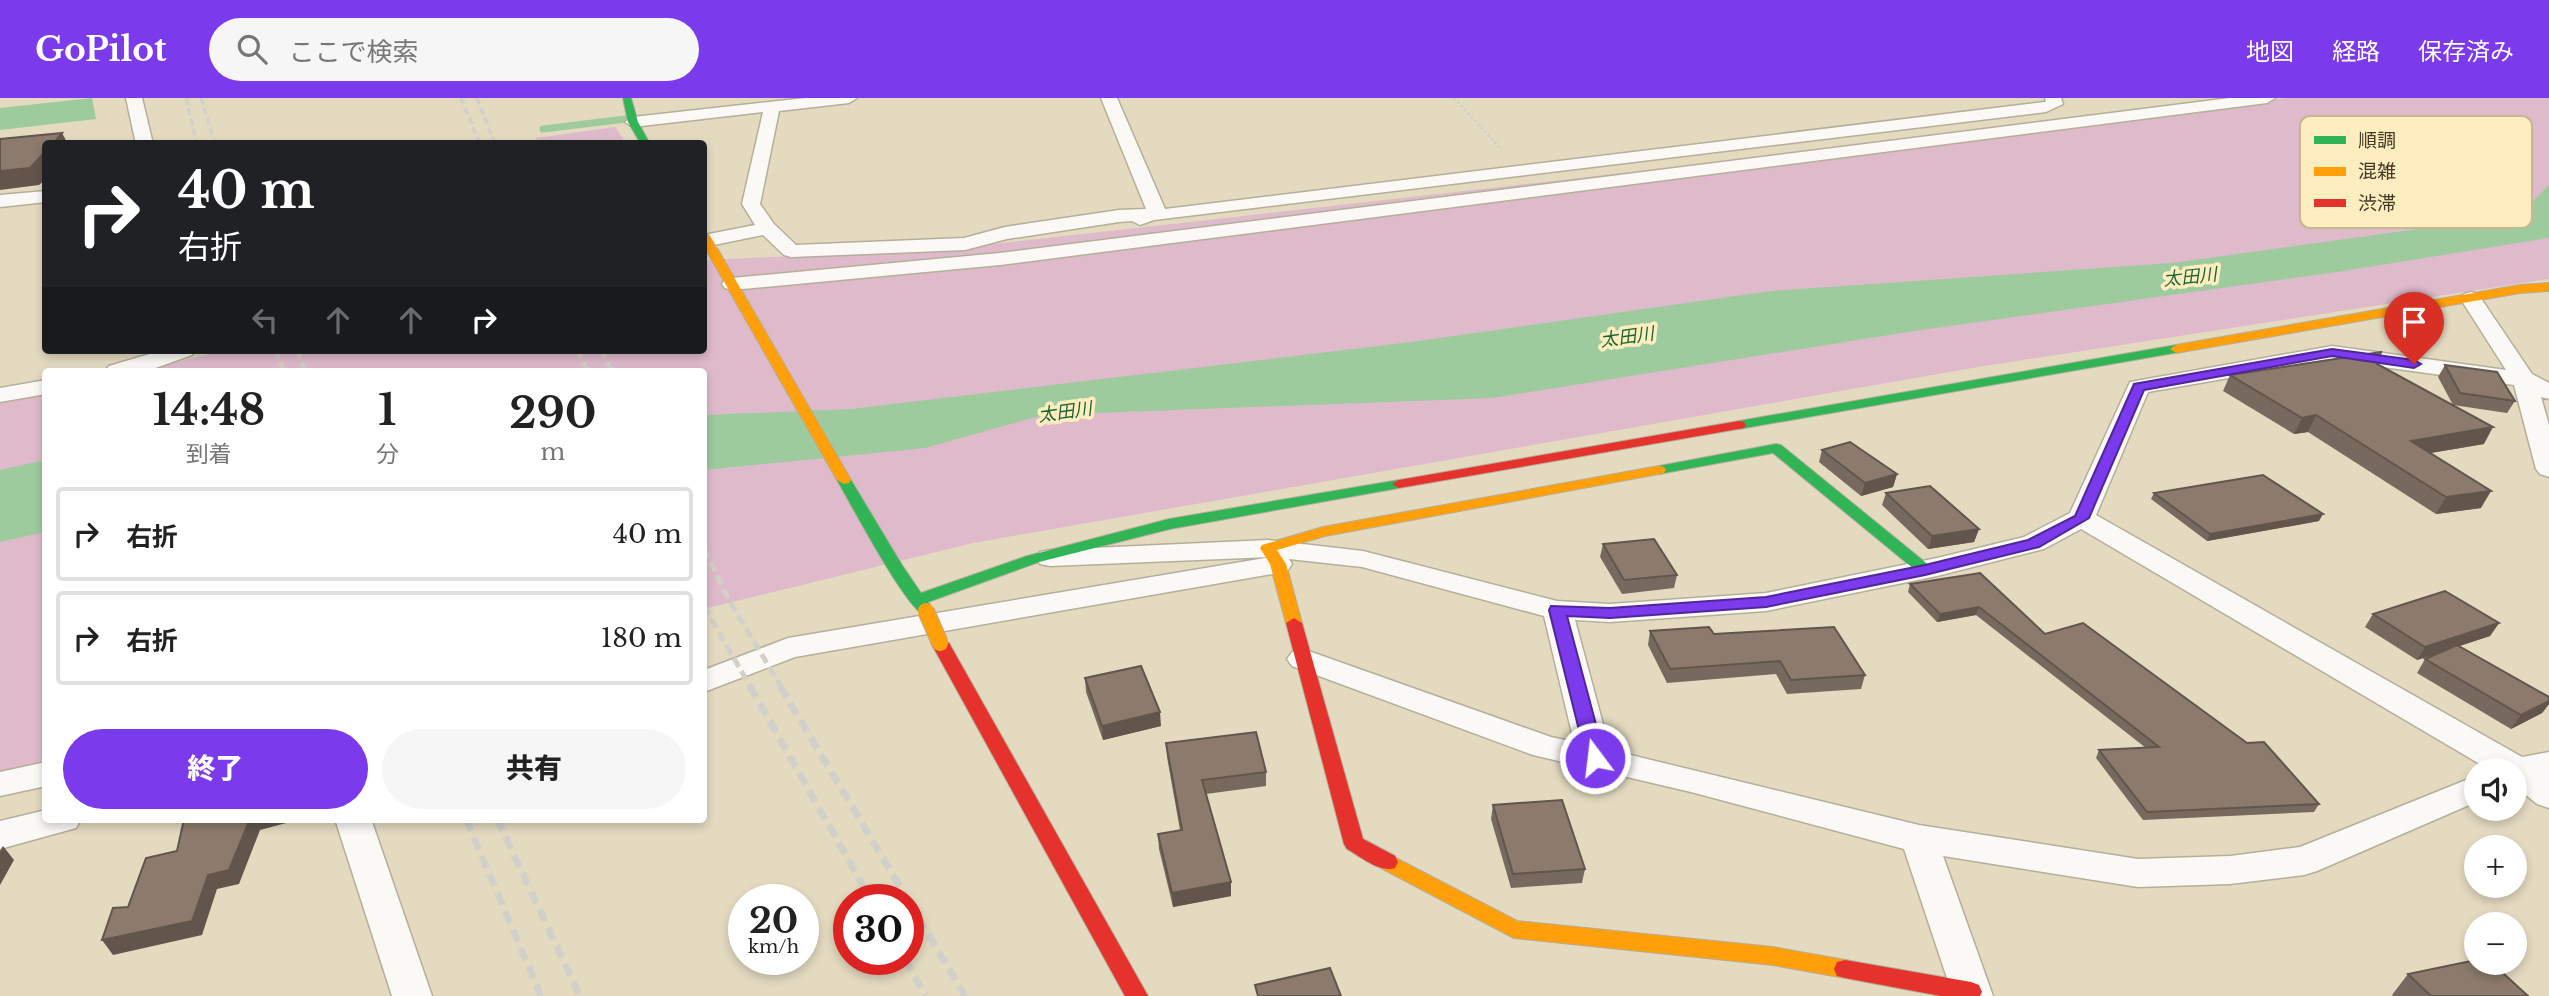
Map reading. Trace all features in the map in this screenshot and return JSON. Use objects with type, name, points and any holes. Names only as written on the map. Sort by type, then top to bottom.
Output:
[{"type":"street","points":[[134,98],[144,140]]},
{"type":"street","points":[[626,98],[641,140]]},
{"type":"street","points":[[633,122],[849,98]]},
{"type":"street","points":[[1109,98],[1156,209],[1154,215]]},
{"type":"street","points":[[772,106],[751,204],[767,228],[791,251],[965,244],[1005,233],[1119,216],[1154,215],[2046,107],[2055,104],[2053,98]]},
{"type":"street","points":[[734,286],[971,262],[2267,98]]},
{"type":"street","points":[[0,201],[42,196]]},
{"type":"street","points":[[971,262],[1154,215]]},
{"type":"street","points":[[707,242],[767,228]]},
{"type":"street","points":[[707,244],[894,566],[921,605],[1137,996]]},
{"type":"street","points":[[921,605],[1033,559],[1169,524],[2471,298],[2549,287]]},
{"type":"street","points":[[2471,298],[2524,379],[2549,469]]},
{"type":"street","points":[[1033,559],[1273,556],[1363,559],[1557,610],[1610,613],[1766,602],[1925,570],[2034,543],[2081,518],[2138,387],[2332,353],[2524,379],[2549,392]]},
{"type":"street","points":[[130,368],[173,354]]},
{"type":"street","points":[[0,395],[42,388]]},
{"type":"street","points":[[707,681],[788,648],[1273,556],[1323,531],[1776,448],[1925,570]]},
{"type":"street","points":[[2081,518],[2507,758]]},
{"type":"street","points":[[1273,556],[1354,844],[1514,929],[1773,956],[1972,994],[1919,839]]},
{"type":"street","points":[[1557,610],[1595,758]]},
{"type":"street","points":[[1303,659],[1545,747],[1919,839],[2138,873],[2230,870],[2304,861],[2464,793]]},
{"type":"street","points":[[2527,769],[2549,795]]},
{"type":"street","points":[[0,784],[42,775]]},
{"type":"street","points":[[0,835],[47,823]]},
{"type":"street","points":[[359,823],[412,996]]},
{"type":"path","points":[[1454,98],[1522,171]]},
{"type":"shaded area","points":[[2288,98],[2549,98],[2549,279],[1978,367],[973,543],[707,608],[707,368],[148,368],[210,354],[707,354],[707,260],[950,249]]},
{"type":"shaded area","points":[[615,127],[624,140],[537,140],[536,138]]},
{"type":"shaded area","points":[[42,392],[42,768],[0,778],[0,400]]},
{"type":"water","points":[[92,98],[96,119],[0,130],[0,108]]},
{"type":"water","name":"太田川","points":[[2549,185],[2549,238],[2337,272],[1914,331],[1493,398],[1043,415],[925,448],[707,470],[707,415],[852,409],[1411,342],[1771,291],[2172,263],[2425,228],[2532,228],[2532,202]]},
{"type":"water","points":[[42,461],[42,533],[0,542],[0,470]]},
{"type":"building","points":[[62,133],[56,140],[42,140],[42,155],[30,168],[0,171],[0,139]]},
{"type":"building","points":[[2381,352],[2377,364],[2493,427],[2411,441],[2491,491],[2446,497],[2316,415],[2302,418],[2230,375]]},
{"type":"building","points":[[2445,365],[2497,372],[2515,401],[2460,393]]},
{"type":"building","points":[[1850,442],[1897,474],[1865,483],[1822,450]]},
{"type":"building","points":[[2263,475],[2323,514],[2210,534],[2154,493]]},
{"type":"building","points":[[1930,486],[1979,529],[1932,536],[1886,493]]},
{"type":"building","points":[[1654,539],[1677,575],[1624,580],[1603,544]]},
{"type":"building","points":[[1980,573],[2045,634],[2083,623],[2247,743],[2264,742],[2319,804],[2147,812],[2099,750],[2159,747],[1979,607],[1940,614],[1910,584]]},
{"type":"building","points":[[2445,591],[2499,623],[2425,647],[2373,614]]},
{"type":"building","points":[[1709,627],[1714,634],[1834,627],[1865,675],[1791,680],[1780,661],[1670,669],[1650,631]]},
{"type":"building","points":[[2457,645],[2549,697],[2549,701],[2521,715],[2425,659]]},
{"type":"building","points":[[1141,666],[1160,712],[1102,726],[1085,678]]},
{"type":"building","points":[[1256,732],[1266,772],[1202,780],[1231,882],[1172,893],[1158,834],[1182,830],[1166,743]]},
{"type":"building","points":[[1562,800],[1585,869],[1513,874],[1493,805]]},
{"type":"building","points":[[183,823],[248,823],[229,870],[208,875],[192,921],[102,940],[113,908],[128,907],[146,858],[177,851]]},
{"type":"building","points":[[2464,962],[2464,975],[2505,975],[2528,996],[2431,996],[2408,974]]},
{"type":"building","points":[[1330,968],[1341,996],[1258,996],[1255,985]]},
{"type":"waterway","points":[[543,129],[634,118]]},
{"type":"railway","points":[[186,98],[196,140]]},
{"type":"railway","points":[[201,98],[214,140]]},
{"type":"railway","points":[[461,98],[478,140]]},
{"type":"railway","points":[[477,98],[493,140]]},
{"type":"railway","points":[[277,354],[283,368]]},
{"type":"railway","points":[[299,354],[304,368]]},
{"type":"railway","points":[[579,354],[586,368]]},
{"type":"railway","points":[[603,354],[610,368]]},
{"type":"railway","points":[[707,555],[730,602],[782,688]]},
{"type":"railway","points":[[707,611],[751,688]]},
{"type":"railway","points":[[750,686],[862,884]]},
{"type":"railway","points":[[780,686],[965,996]]},
{"type":"railway","points":[[468,823],[541,996]]},
{"type":"railway","points":[[499,823],[580,996]]},
{"type":"railway","points":[[914,975],[926,996]]},
{"type":"traffic: fast","points":[[627,98],[633,122],[644,140]]},
{"type":"traffic: fast","points":[[1739,425],[2176,349]]},
{"type":"traffic: fast","points":[[1659,470],[1776,448],[1925,570]]},
{"type":"traffic: fast","points":[[844,480],[894,566],[926,611]]},
{"type":"traffic: fast","points":[[916,600],[1033,559],[1169,524],[1399,484]]},
{"type":"traffic: slow","points":[[707,242],[711,248]]},
{"type":"traffic: slow","points":[[711,248],[844,480]]},
{"type":"traffic: slow","points":[[2176,349],[2520,289],[2549,287]]},
{"type":"traffic: slow","points":[[1294,623],[1278,564],[1268,548],[1323,532],[1659,470]]},
{"type":"traffic: slow","points":[[926,611],[940,643]]},
{"type":"traffic: slow","points":[[1388,862],[1514,929],[1773,956],[1845,969]]},
{"type":"traffic: jam","points":[[1399,484],[1739,425]]},
{"type":"traffic: jam","points":[[1294,623],[1354,844],[1388,862]]},
{"type":"traffic: jam","points":[[940,643],[1137,996]]},
{"type":"traffic: jam","points":[[1845,969],[1971,992]]},
{"type":"route","points":[[1595,758],[1557,610],[1610,613],[1766,602],[1925,570],[2034,543],[2081,518],[2138,387],[2332,353],[2414,364]]}]
